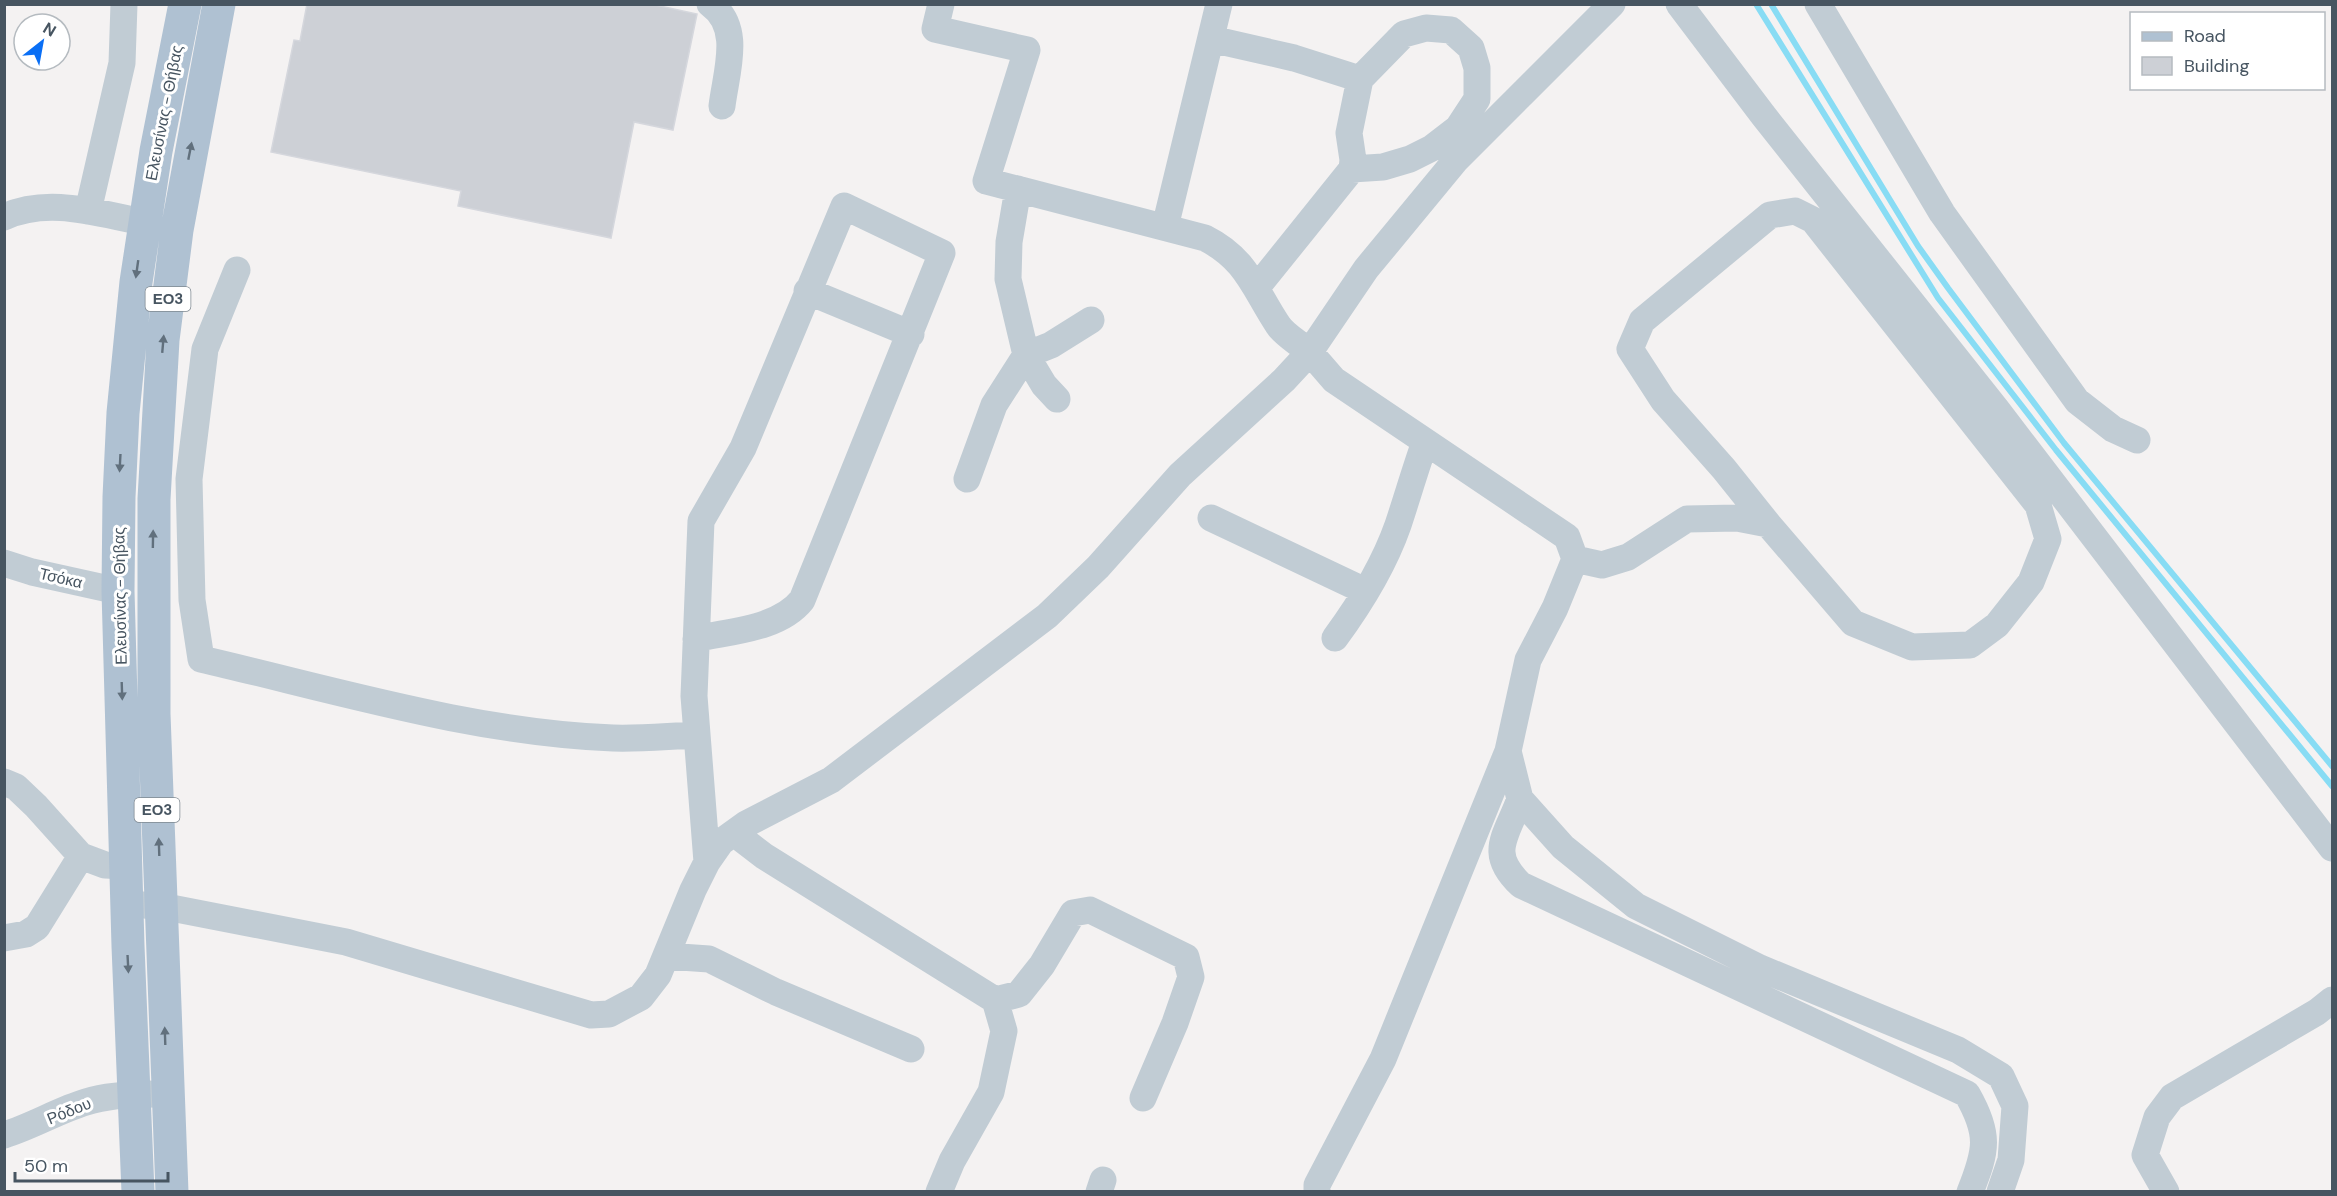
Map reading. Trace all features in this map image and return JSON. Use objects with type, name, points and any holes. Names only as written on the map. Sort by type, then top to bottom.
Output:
[{"type":"main road","name":"Ελευσίνας - Θήβας","points":[[138,1191],[118,591],[123,413],[144,222],[184,4]]},
{"type":"main road","name":"Ελευσίνας - Θήβας","points":[[171,1191],[153,621],[157,418],[177,230],[220,8]]},
{"type":"street","points":[[88,212],[122,63],[124,4]]},
{"type":"street","points":[[710,4],[722,13],[730,40],[722,106]]},
{"type":"street","points":[[941,4],[935,29],[1027,50],[986,181],[1165,227],[1220,245],[1239,261],[1258,286],[1279,327],[1310,353],[1334,380],[1567,537],[1575,559],[1555,608],[1528,660],[1508,752],[1383,1059],[1317,1185],[1317,1191]]},
{"type":"street","points":[[1165,227],[1191,111],[1219,4]]},
{"type":"street","points":[[127,905],[161,906],[346,942],[591,1016],[609,1014],[641,997],[658,975],[707,862],[721,842],[746,824],[831,780],[1047,616],[1098,567],[1180,475],[1284,380],[1310,353],[1365,269],[1456,160],[1612,4]]},
{"type":"street","points":[[1679,4],[1763,115],[2004,419],[2332,848]]},
{"type":"street","points":[[1818,4],[1942,213],[2077,401],[2113,429],[2137,440]]},
{"type":"street","points":[[1258,286],[1352,169],[1349,133],[1360,79],[1404,34],[1426,28],[1451,30],[1471,48],[1477,68],[1477,99],[1458,128],[1432,147],[1410,159],[1383,167],[1352,169]]},
{"type":"street","points":[[1211,39],[1294,58],[1360,79]]},
{"type":"street","points":[[1018,189],[1009,242],[1008,279],[1026,355],[1044,385],[1057,399]]},
{"type":"street","points":[[4,217],[33,209],[62,206],[144,222]]},
{"type":"street","points":[[696,639],[770,622],[793,611],[802,600],[942,253],[844,206],[743,448],[701,521],[696,639],[694,696],[707,862]]},
{"type":"street","points":[[1575,559],[1602,565],[1628,557],[1687,519],[1737,518],[1768,524],[1853,623],[1912,646],[1970,645],[1997,625],[2031,582],[2049,539],[2038,505],[1813,220],[1795,211],[1770,215],[1678,289],[1642,321],[1630,349],[1663,400],[1724,469],[1768,524]]},
{"type":"street","points":[[237,270],[205,349],[189,479],[192,600],[201,659],[427,712],[528,729],[614,738],[696,735]]},
{"type":"street","points":[[807,291],[911,334]]},
{"type":"street","points":[[967,479],[994,405],[1026,355],[1051,345],[1091,320]]},
{"type":"street","points":[[1335,638],[1365,591],[1398,526],[1425,442]]},
{"type":"street","points":[[1211,518],[1365,591]]},
{"type":"street","name":"Τσόκα","points":[[4,563],[32,572],[118,591]]},
{"type":"street","points":[[1508,752],[1520,799],[1563,847],[1636,906],[1760,968],[1958,1050],[2001,1076],[2015,1106],[2011,1160],[2000,1191]]},
{"type":"street","points":[[4,782],[16,788],[36,806],[81,856],[105,865],[126,866]]},
{"type":"street","points":[[1520,799],[1500,850],[1505,870],[1521,885],[1967,1094],[1985,1135],[1979,1169],[1970,1191]]},
{"type":"street","points":[[734,833],[764,856],[995,1000],[1004,1031],[991,1092],[952,1161],[939,1191]]},
{"type":"street","points":[[4,938],[26,934],[37,927],[81,856]]},
{"type":"street","points":[[995,1000],[1019,994],[1042,965],[1073,913],[1090,910],[1186,957],[1191,977],[1175,1023],[1143,1098]]},
{"type":"street","points":[[666,956],[709,959],[786,997],[911,1049]]},
{"type":"street","points":[[2166,1191],[2145,1155],[2157,1117],[2172,1097],[2327,1008]]},
{"type":"street","name":"Ρόδου","points":[[4,1135],[33,1126],[86,1102],[135,1094],[168,1095]]},
{"type":"building","points":[[307,4],[651,4],[697,14],[673,130],[634,122],[611,238],[458,206],[461,191],[271,152],[294,40],[300,41]]},
{"type":"waterway","points":[[1756,4],[1938,298],[2056,450],[2332,786]]},
{"type":"waterway","points":[[1771,4],[1918,246],[1948,288],[2064,443],[2332,766]]}]
